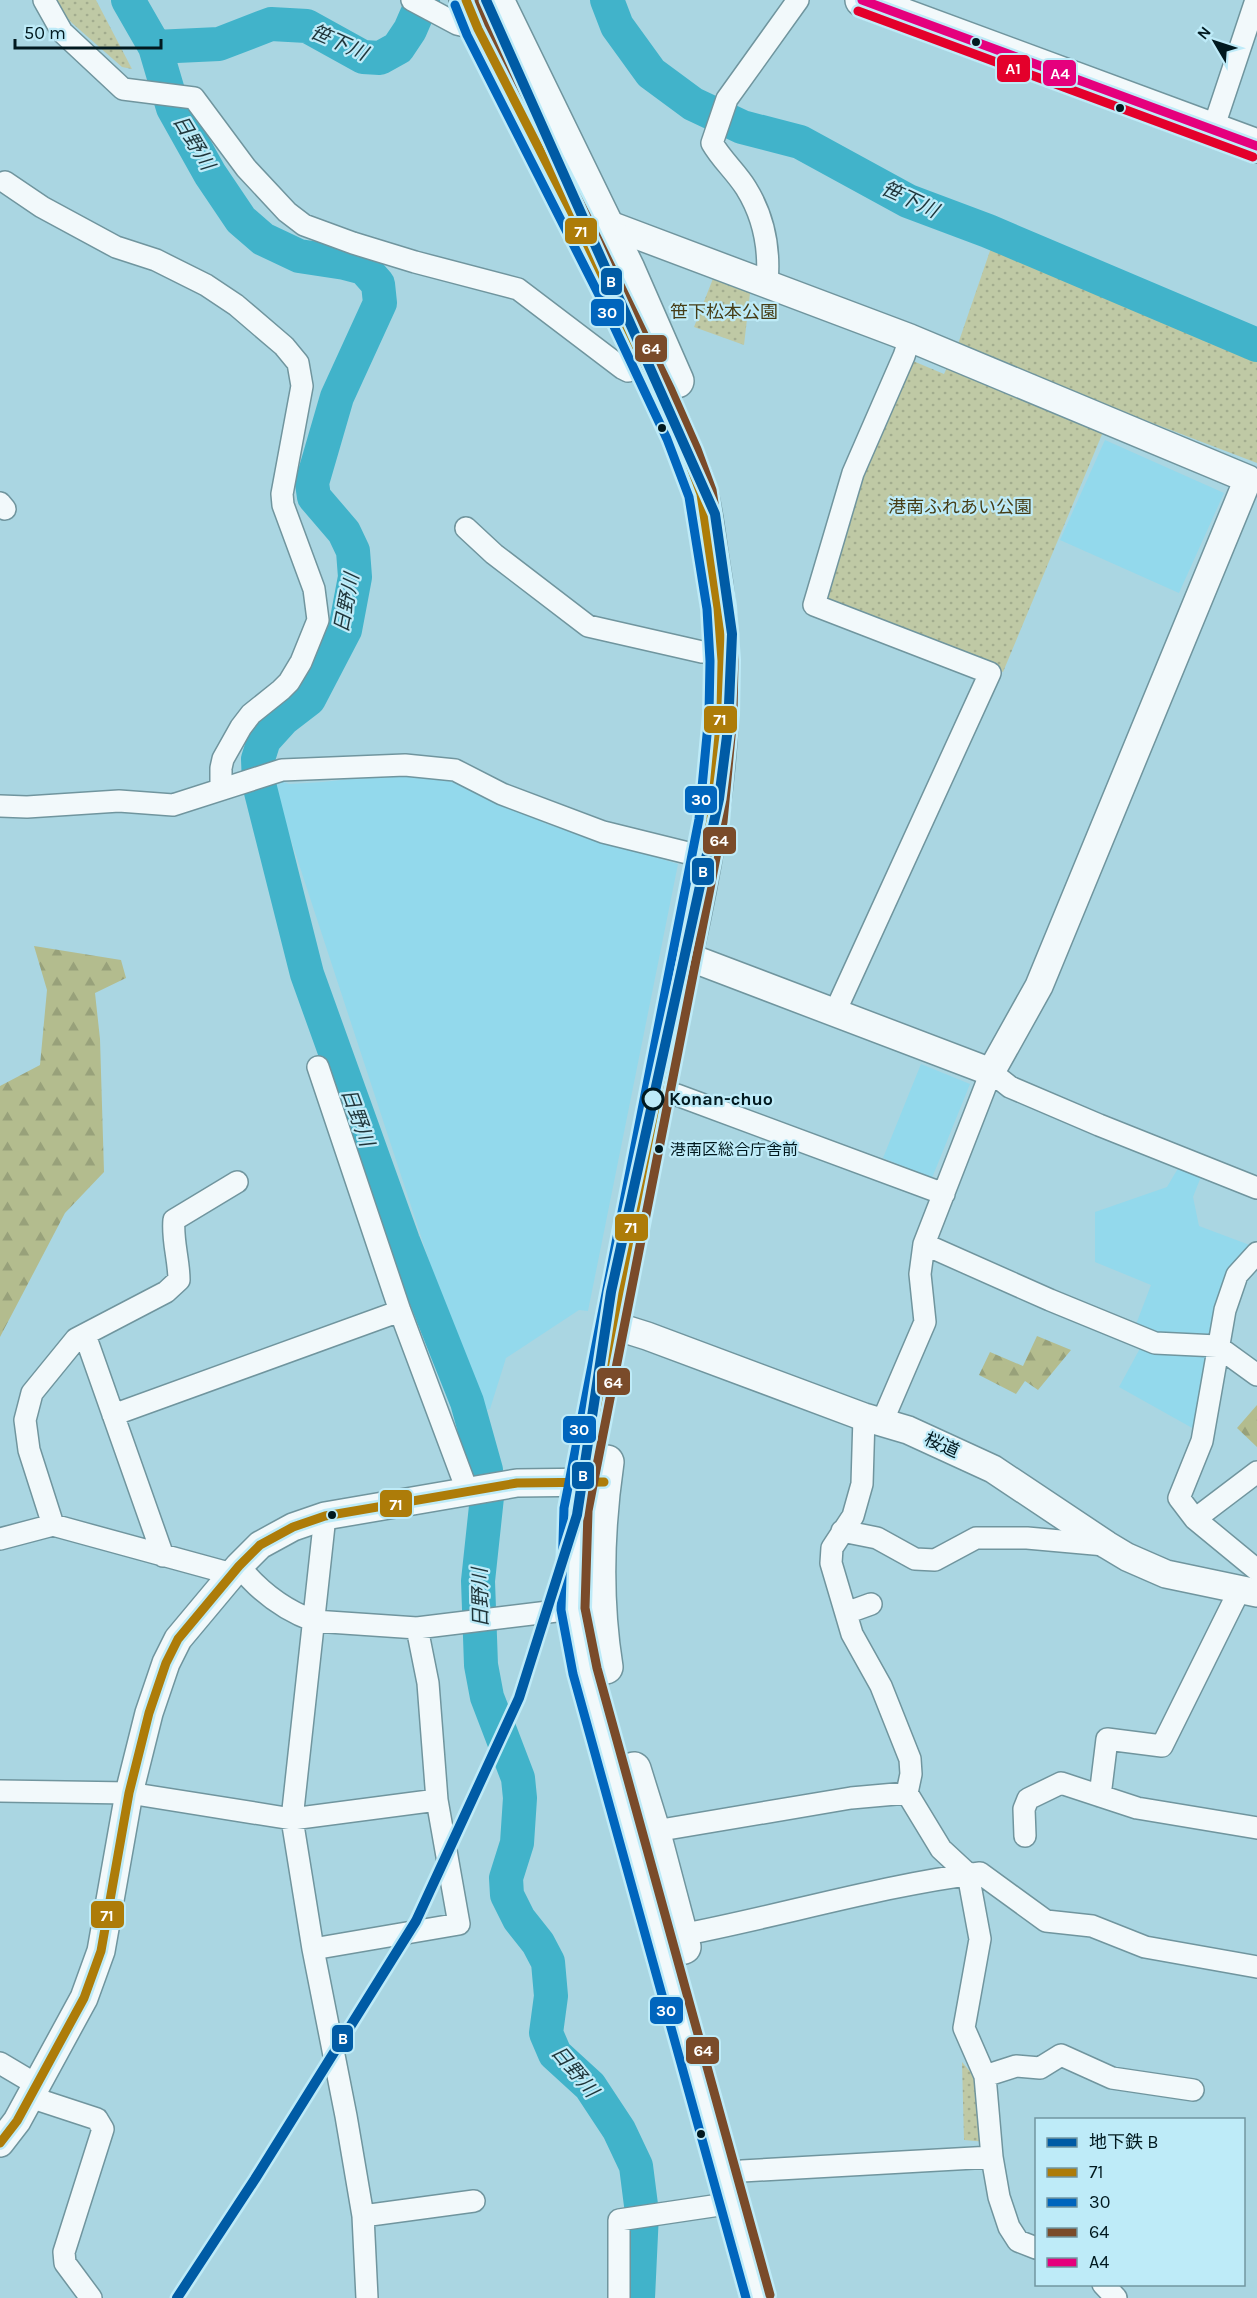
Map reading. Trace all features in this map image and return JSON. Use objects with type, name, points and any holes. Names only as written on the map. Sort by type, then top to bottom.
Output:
[{"type":"main road","points":[[497,0],[628,269],[708,455],[724,507],[743,619],[746,677],[743,748],[733,820],[696,960],[620,1327],[593,1481],[576,1510],[573,1609],[585,1671],[758,2298]]},
{"type":"main road","points":[[862,0],[906,7],[1257,146]]},
{"type":"main road","points":[[461,14],[571,210],[682,446],[701,496],[718,591],[723,653],[722,727],[720,758],[691,936],[696,960],[677,1095],[620,1327]]},
{"type":"main road","points":[[593,1481],[600,1509],[597,1568],[600,1629],[610,1692],[653,1830],[717,2085],[778,2298]]},
{"type":"street","points":[[44,0],[62,32],[123,89],[194,98],[246,168],[288,212],[304,225],[384,252],[518,289],[622,368],[628,371],[643,361]]},
{"type":"street","points":[[412,0],[461,14]]},
{"type":"street","points":[[767,284],[769,261],[759,214],[746,187],[712,143],[727,99],[798,0]]},
{"type":"street","points":[[1213,129],[1256,0]]},
{"type":"street","points":[[2,180],[42,207],[116,247],[156,260],[206,285],[256,320],[284,346],[298,363],[302,386],[282,494],[283,505],[314,590],[318,620],[301,662],[289,682],[251,714],[223,759],[220,768],[226,786]]},
{"type":"street","points":[[571,210],[910,338],[1248,479],[1039,986],[991,1072],[924,1244],[920,1274],[925,1322],[873,1419],[862,1484],[853,1516],[832,1548],[831,1563],[852,1634],[881,1686],[909,1759],[911,1774],[907,1794],[941,1849],[968,1875],[980,1939],[964,2028],[985,2076],[992,2157],[999,2197],[1009,2227],[1018,2241],[1035,2248]]},
{"type":"street","points":[[835,1012],[990,673],[814,605],[853,473],[910,338]]},
{"type":"street","points":[[465,528],[494,554],[588,626],[702,652],[723,653]]},
{"type":"street","points":[[0,806],[27,807],[118,801],[173,805],[226,786],[282,770],[405,765],[455,770],[502,794],[592,828],[704,857]]},
{"type":"street","points":[[696,960],[991,1072],[1010,1087],[1257,1188]]},
{"type":"street","points":[[318,1067],[400,1311],[470,1490]]},
{"type":"street","points":[[677,1095],[944,1194]]},
{"type":"street","points":[[53,1525],[29,1450],[25,1420],[32,1393],[76,1339],[166,1292],[179,1280],[174,1220],[237,1182]]},
{"type":"street","points":[[924,1244],[1050,1300],[1155,1342],[1217,1346],[1257,1375]]},
{"type":"street","points":[[1100,1796],[1107,1739],[1162,1746],[1251,1584],[1179,1498],[1202,1441],[1225,1310],[1237,1275],[1257,1253]]},
{"type":"street","points":[[113,1415],[400,1311]]},
{"type":"street","name":"桜道","points":[[620,1327],[908,1430],[993,1468],[1107,1545],[1127,1557],[1166,1574],[1251,1584]]},
{"type":"street","points":[[85,1335],[163,1556]]},
{"type":"street","points":[[1195,1519],[1257,1472]]},
{"type":"street","points":[[0,2143],[17,2121],[84,1998],[101,1951],[129,1793],[149,1713],[165,1663],[183,1633],[235,1570],[260,1545],[293,1527],[325,1516],[506,1485],[593,1481]]},
{"type":"street","points":[[325,1516],[292,1819],[313,1949],[363,2216],[367,2298]]},
{"type":"street","points":[[0,1539],[53,1525],[163,1556],[235,1570],[272,1598],[299,1615],[315,1621],[417,1628],[573,1609]]},
{"type":"street","points":[[842,1531],[877,1538],[915,1559],[935,1560],[976,1538],[1027,1538],[1107,1545]]},
{"type":"street","points":[[846,1613],[871,1604]]},
{"type":"street","points":[[313,1949],[459,1924],[437,1800],[428,1683],[417,1628]]},
{"type":"street","points":[[1025,1836],[1024,1809],[1028,1799],[1061,1783],[1137,1809],[1257,1828]]},
{"type":"street","points":[[0,1791],[129,1793],[292,1819],[437,1800]]},
{"type":"street","points":[[653,1830],[851,1798],[907,1794]]},
{"type":"street","points":[[681,1935],[809,1908],[870,1892],[980,1873],[1046,1921],[1092,1926],[1144,1947],[1257,1967]]},
{"type":"street","points":[[985,2076],[1016,2066],[1040,2068],[1061,2055],[1112,2078],[1193,2090]]},
{"type":"street","points":[[0,2063],[34,2091],[97,2119],[103,2128],[64,2252],[65,2263],[91,2298]]},
{"type":"street","points":[[742,2171],[992,2157]]},
{"type":"street","points":[[363,2216],[474,2201]]},
{"type":"street","points":[[619,2298],[619,2220],[733,2203]]},
{"type":"street","points":[[1009,2227],[1035,2235]]},
{"type":"street","points":[[1105,2286],[1116,2298]]},
{"type":"shaded area","points":[[1105,440],[1224,493],[1179,593],[1060,540]]},
{"type":"shaded area","points":[[405,773],[431,774],[549,825],[678,864],[588,1311],[579,1310],[506,1358],[490,1409],[479,1413],[272,782],[281,781],[289,784],[323,782]]},
{"type":"shaded area","points":[[921,1064],[970,1084],[932,1178],[883,1158]]},
{"type":"shaded area","points":[[1180,1165],[1202,1174],[1193,1197],[1199,1226],[1255,1247],[1213,1338],[1154,1333],[1135,1327],[1151,1285],[1095,1262],[1095,1212],[1167,1187]]},
{"type":"shaded area","points":[[1144,1341],[1209,1353],[1194,1429],[1119,1387]]},
{"type":"green space","points":[[51,0],[96,0],[132,69],[122,67],[72,23]]},
{"type":"green space","name":"港南ふれあい公園","points":[[992,245],[1257,357],[1257,463],[1113,408],[1003,672],[826,602],[862,474],[913,361],[944,374],[958,344]]},
{"type":"green space","name":"笹下松本公園","points":[[714,276],[750,293],[744,345],[694,327]]},
{"type":"green space","points":[[34,946],[121,960],[126,978],[95,993],[100,1039],[104,1172],[65,1213],[0,1337],[0,1086],[40,1065],[47,990]]},
{"type":"green space","points":[[1037,1336],[1071,1350],[1038,1390],[1025,1381],[1016,1394],[979,1375],[990,1352],[1023,1366]]},
{"type":"green space","points":[[1257,1405],[1257,1447],[1237,1428]]},
{"type":"green space","points":[[962,2062],[978,2081],[987,2142],[964,2140]]},
{"type":"waterway","name":"日野川","points":[[128,0],[155,47],[173,108],[210,174],[241,220],[263,239],[299,256],[364,268],[378,284],[380,303],[337,397],[312,483],[314,497],[344,532],[353,551],[355,577],[345,630],[309,699],[283,719],[264,740],[258,759],[259,784],[307,974],[403,1241],[467,1402],[486,1470],[487,1497],[478,1581],[481,1665],[487,1697],[518,1778],[520,1798],[517,1843],[506,1878],[507,1895],[519,1919],[538,1943],[548,1962],[551,1996],[546,2033],[555,2054],[590,2086],[619,2130],[636,2166],[642,2213],[638,2298]]},
{"type":"waterway","name":"笹下川","points":[[155,47],[219,44],[271,24],[307,26],[363,57],[380,58],[398,48],[410,30],[423,0]]},
{"type":"waterway","name":"笹下川","points":[[607,0],[617,26],[651,73],[693,104],[742,127],[800,142],[908,201],[988,231],[1257,345]]},
{"type":"metro line","name":"B","points":[[177,2298],[255,2179],[416,1921],[519,1698],[577,1515],[611,1292],[719,799],[728,728],[732,634],[715,514],[486,0]]},
{"type":"transit line","name":"71","points":[[466,0],[478,29],[576,221],[686,454],[701,494],[718,608],[722,661],[721,714],[711,820],[582,1481]]},
{"type":"transit line","name":"64","points":[[479,0],[671,390],[697,449],[712,490],[730,606],[734,660],[733,715],[723,822],[588,1511],[585,1608],[597,1668],[770,2295]]},
{"type":"transit line","name":"A4","points":[[862,0],[1257,146]]},
{"type":"transit line","name":"30","points":[[455,5],[467,35],[603,303],[667,439],[689,497],[707,609],[710,661],[709,714],[699,819],[564,1508],[561,1610],[573,1674],[746,2298]]},
{"type":"transit line","name":"A1","points":[[858,11],[1253,157]]},
{"type":"transit line","name":"71","points":[[0,2143],[17,2121],[84,1998],[101,1951],[129,1793],[149,1713],[166,1663],[178,1639],[239,1566],[260,1545],[293,1527],[325,1516],[517,1483],[604,1482]]},
{"type":"place","name":"Konan-chuo","points":[[653,1099]]},
{"type":"place","name":"港南区総合庁舎前","points":[[659,1149]]}]
